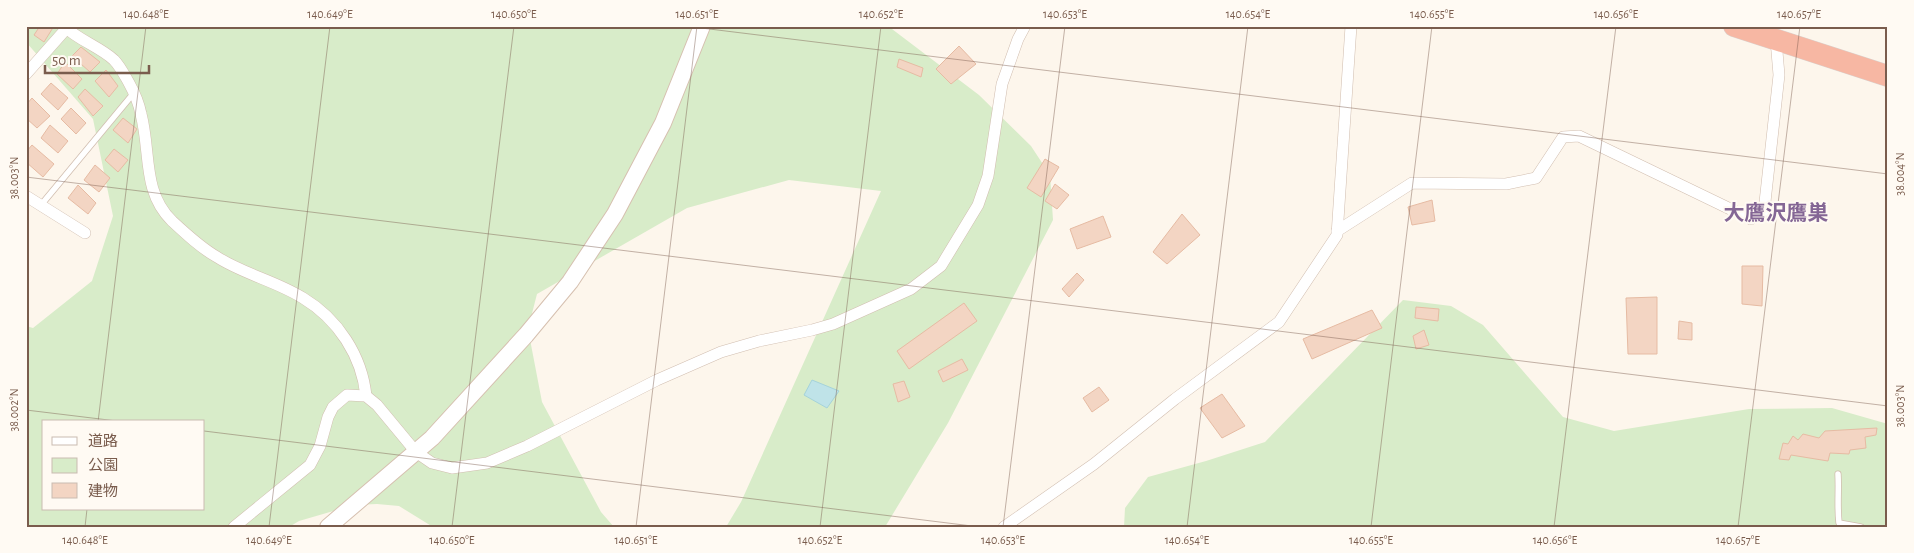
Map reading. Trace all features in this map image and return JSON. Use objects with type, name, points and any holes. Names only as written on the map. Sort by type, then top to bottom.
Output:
[{"type":"highway","points":[[1734,26],[1888,76]]},
{"type":"street","points":[[328,527],[432,438],[526,335],[575,275],[615,214],[664,123],[702,26]]},
{"type":"street","points":[[234,527],[310,465],[320,446],[328,417],[339,400],[347,395],[366,396],[385,413],[416,452],[432,463],[452,468],[486,463],[527,446],[657,380],[721,352],[833,324],[912,289],[941,266],[978,205],[988,176],[1002,84],[1018,39],[1026,26]]},
{"type":"street","points":[[1004,527],[1094,464],[1175,399],[1279,322],[1337,235],[1351,26]]},
{"type":"street","points":[[26,74],[65,28],[115,61],[129,83],[141,114],[149,177],[161,208],[187,235],[217,258],[303,298],[323,314],[348,342],[356,355],[365,382],[366,396]]},
{"type":"street","points":[[1337,231],[1412,183],[1506,184],[1536,178],[1563,137],[1579,136],[1751,219],[1764,211],[1779,75],[1776,40]]},
{"type":"street","points":[[26,196],[85,233]]},
{"type":"lane","points":[[42,205],[133,94]]},
{"type":"lane","points":[[1838,474],[1840,492],[1837,507],[1840,523],[1860,527]]},
{"type":"green space","points":[[26,26],[888,26],[979,95],[1031,146],[1050,175],[1053,220],[948,423],[885,527],[726,527],[741,502],[881,191],[789,180],[687,208],[537,294],[528,329],[542,402],[601,512],[614,527],[433,527],[399,506],[377,504],[354,505],[299,521],[289,527],[26,527],[26,326],[33,328],[92,281],[113,216],[93,119],[26,42]]},
{"type":"green space","points":[[1403,300],[1451,306],[1483,325],[1563,417],[1614,431],[1749,409],[1832,408],[1888,424],[1888,527],[1124,527],[1125,508],[1148,477],[1265,442]]},
{"type":"water","points":[[812,380],[839,391],[827,408],[804,395]]},
{"type":"building","points":[[40,26],[54,26],[44,42],[34,35]]},
{"type":"building","points":[[959,46],[976,64],[951,84],[936,69]]},
{"type":"building","points":[[81,47],[100,62],[90,72],[72,56]]},
{"type":"building","points":[[899,59],[923,68],[921,77],[897,67]]},
{"type":"building","points":[[65,62],[82,79],[73,89],[57,74]]},
{"type":"building","points":[[106,70],[118,86],[109,97],[95,81]]},
{"type":"building","points":[[51,83],[68,98],[58,110],[41,94]]},
{"type":"building","points":[[85,89],[103,106],[93,116],[78,97]]},
{"type":"building","points":[[32,98],[50,116],[37,128],[26,118],[26,105]]},
{"type":"building","points":[[71,108],[86,123],[76,134],[61,119]]},
{"type":"building","points":[[123,118],[137,129],[128,143],[113,130]]},
{"type":"building","points":[[50,125],[68,141],[58,153],[41,138]]},
{"type":"building","points":[[32,145],[54,164],[43,177],[26,162],[26,152]]},
{"type":"building","points":[[114,149],[128,160],[118,172],[105,160]]},
{"type":"building","points":[[1045,159],[1059,167],[1041,197],[1027,188]]},
{"type":"building","points":[[95,165],[110,178],[99,192],[84,180]]},
{"type":"building","points":[[1055,184],[1069,195],[1057,209],[1045,201]]},
{"type":"building","points":[[78,185],[96,203],[88,214],[68,198]]},
{"type":"building","points":[[1432,200],[1435,221],[1412,225],[1408,207]]},
{"type":"building","points":[[1182,214],[1200,235],[1167,264],[1153,252]]},
{"type":"building","points":[[1103,216],[1111,237],[1077,249],[1070,229]]},
{"type":"building","points":[[1742,266],[1763,266],[1762,306],[1742,304]]},
{"type":"building","points":[[1077,273],[1084,280],[1069,297],[1062,289]]},
{"type":"building","points":[[1657,297],[1657,354],[1628,354],[1626,298]]},
{"type":"building","points":[[964,303],[977,321],[909,369],[897,351]]},
{"type":"building","points":[[1416,307],[1439,309],[1438,321],[1415,318]]},
{"type":"building","points":[[1372,310],[1382,328],[1312,359],[1303,339]]},
{"type":"building","points":[[1679,321],[1692,323],[1692,340],[1678,339]]},
{"type":"building","points":[[1424,330],[1429,345],[1416,349],[1413,336]]},
{"type":"building","points":[[962,359],[968,370],[943,382],[938,371]]},
{"type":"building","points":[[904,381],[910,397],[898,402],[893,384]]},
{"type":"building","points":[[1099,387],[1109,400],[1092,412],[1083,398]]},
{"type":"building","points":[[1222,394],[1245,426],[1222,438],[1200,408]]},
{"type":"building","points":[[1877,428],[1876,435],[1865,437],[1866,448],[1850,450],[1849,454],[1830,453],[1828,461],[1791,455],[1789,460],[1779,459],[1783,443],[1788,444],[1793,436],[1798,440],[1803,434],[1819,438],[1825,431]]},
{"type":"district","name":"大鷹沢鷹巣","points":[[1776,213]]}]
